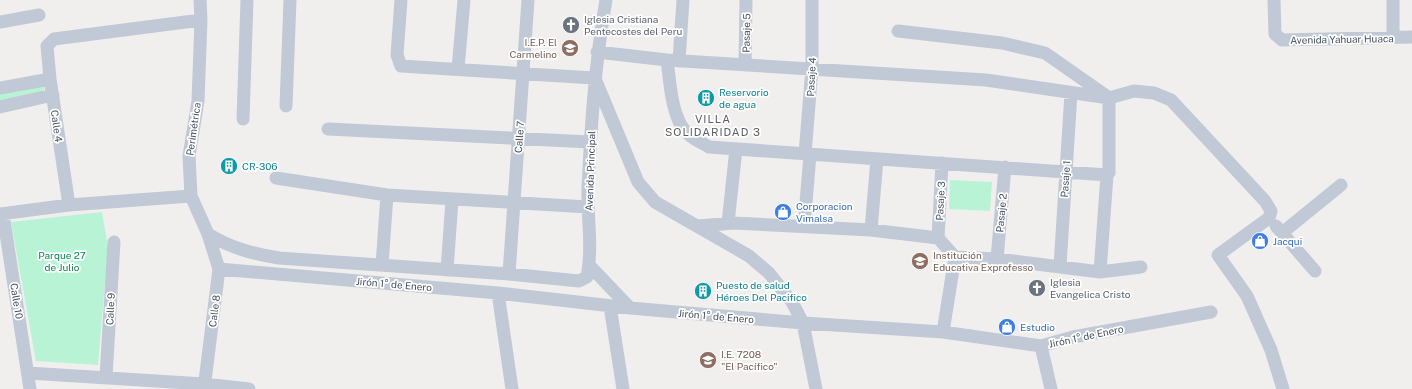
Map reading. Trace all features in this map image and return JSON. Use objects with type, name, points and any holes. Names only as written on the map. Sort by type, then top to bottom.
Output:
[{"type":"street","name":"Perimétrica","points":[[200,0],[201,20],[198,101],[189,156],[191,196],[208,234]]},
{"type":"street","points":[[243,119],[247,0]]},
{"type":"street","points":[[286,106],[290,0]]},
{"type":"street","points":[[401,0],[396,55],[401,66],[594,78],[638,182],[655,202],[749,256],[769,273],[792,302],[803,323],[816,389]]},
{"type":"street","points":[[458,69],[464,0]]},
{"type":"street","name":"Calle 7","points":[[509,274],[528,0]]},
{"type":"street","name":"Avenida Principal","points":[[589,265],[588,207],[594,78],[606,0]]},
{"type":"street","points":[[683,0],[673,61],[673,101],[684,131],[694,139],[709,147],[1107,175]]},
{"type":"street","name":"Pasaje 5","points":[[745,65],[746,0]]},
{"type":"street","name":"Pasaje 4","points":[[804,226],[812,68],[812,0]]},
{"type":"street","name":"Avenida Yahuar Huaca","points":[[1274,0],[1275,34],[1282,40],[1412,37]]},
{"type":"street","points":[[1393,0],[1393,37]]},
{"type":"street","points":[[0,22],[39,15]]},
{"type":"street","name":"Calle 4","points":[[69,205],[50,79],[47,46],[54,39],[201,20]]},
{"type":"street","points":[[898,32],[1002,43],[1045,53],[1109,98]]},
{"type":"street","points":[[597,52],[673,61],[812,68],[986,80],[1109,98],[1134,91],[1154,93],[1171,100],[1240,176],[1266,200],[1271,211],[1269,218],[1218,255],[1247,296],[1271,350],[1283,389]]},
{"type":"street","points":[[1054,90],[1065,84],[1067,80],[1063,66]]},
{"type":"street","points":[[0,88],[50,79]]},
{"type":"street","name":"Pasaje 1","points":[[1060,266],[1072,93]]},
{"type":"street","points":[[0,107],[53,96]]},
{"type":"street","points":[[1100,272],[1107,175],[1109,173],[1109,98]]},
{"type":"street","points":[[328,129],[590,142]]},
{"type":"street","points":[[728,223],[736,149]]},
{"type":"street","points":[[871,230],[877,159]]},
{"type":"street","name":"Pasaje 3","points":[[938,238],[942,163]]},
{"type":"street","name":"Pasaje 2","points":[[997,259],[1005,167]]},
{"type":"street","points":[[276,178],[387,195],[588,207]]},
{"type":"street","points":[[1282,233],[1341,186]]},
{"type":"street","points":[[382,265],[387,195]]},
{"type":"street","points":[[1,214],[69,205],[191,196]]},
{"type":"street","points":[[447,270],[452,200]]},
{"type":"street","name":"Calle 10","points":[[1,214],[30,389]]},
{"type":"street","points":[[1269,218],[1314,271]]},
{"type":"street","points":[[698,226],[728,223],[871,230],[938,238],[956,257],[997,259],[1100,272],[1141,268]]},
{"type":"street","points":[[208,234],[232,247],[252,254],[272,257],[509,274],[579,281],[587,277],[589,265]]},
{"type":"street","name":"Calle 8","points":[[204,387],[219,269],[208,234]]},
{"type":"street","name":"Calle 9","points":[[106,377],[114,242]]},
{"type":"street","points":[[942,332],[956,257]]},
{"type":"street","points":[[589,265],[630,308]]},
{"type":"street","name":"Jirón 1° de Enero","points":[[219,269],[498,293],[630,308],[803,323],[942,332],[1041,346],[1073,337],[1211,312]]},
{"type":"street","points":[[498,293],[512,389]]},
{"type":"street","points":[[610,306],[623,389]]},
{"type":"street","points":[[1041,346],[1051,389]]},
{"type":"street","points":[[28,373],[106,377],[204,387],[249,389]]},
{"type":"green space","points":[[43,84],[45,94],[0,102],[0,92]]},
{"type":"green space","points":[[950,180],[992,182],[990,211],[949,209]]},
{"type":"green space","name":"Parque 27 de Julio","points":[[102,212],[108,247],[98,365],[36,361],[11,222]]},
{"type":"place","name":"Iglesia Cristiana Pentecostes del Peru","points":[[571,25]]},
{"type":"place","name":"I.E.P. El Carmelino","points":[[570,48]]},
{"type":"place","name":"Reservorio de agua","points":[[706,98]]},
{"type":"place","name":"CR-306","points":[[229,166]]},
{"type":"place","name":"Corporacion Vimalsa","points":[[783,212]]},
{"type":"place","name":"Jacqui","points":[[1260,241]]},
{"type":"place","name":"Institución Educativa Exprofesso","points":[[920,261]]},
{"type":"place","name":"Iglesia Evangelica Cristo","points":[[1037,288]]},
{"type":"place","name":"Puesto de salud Héroes Del Pacifico","points":[[703,291]]},
{"type":"place","name":"Estudio","points":[[1007,327]]},
{"type":"place","name":"I.E. 7208 \"El Pacífico\"","points":[[708,360]]},
{"type":"district","name":"VILLA SOLIDARIDAD 3","points":[[713,125]]}]
